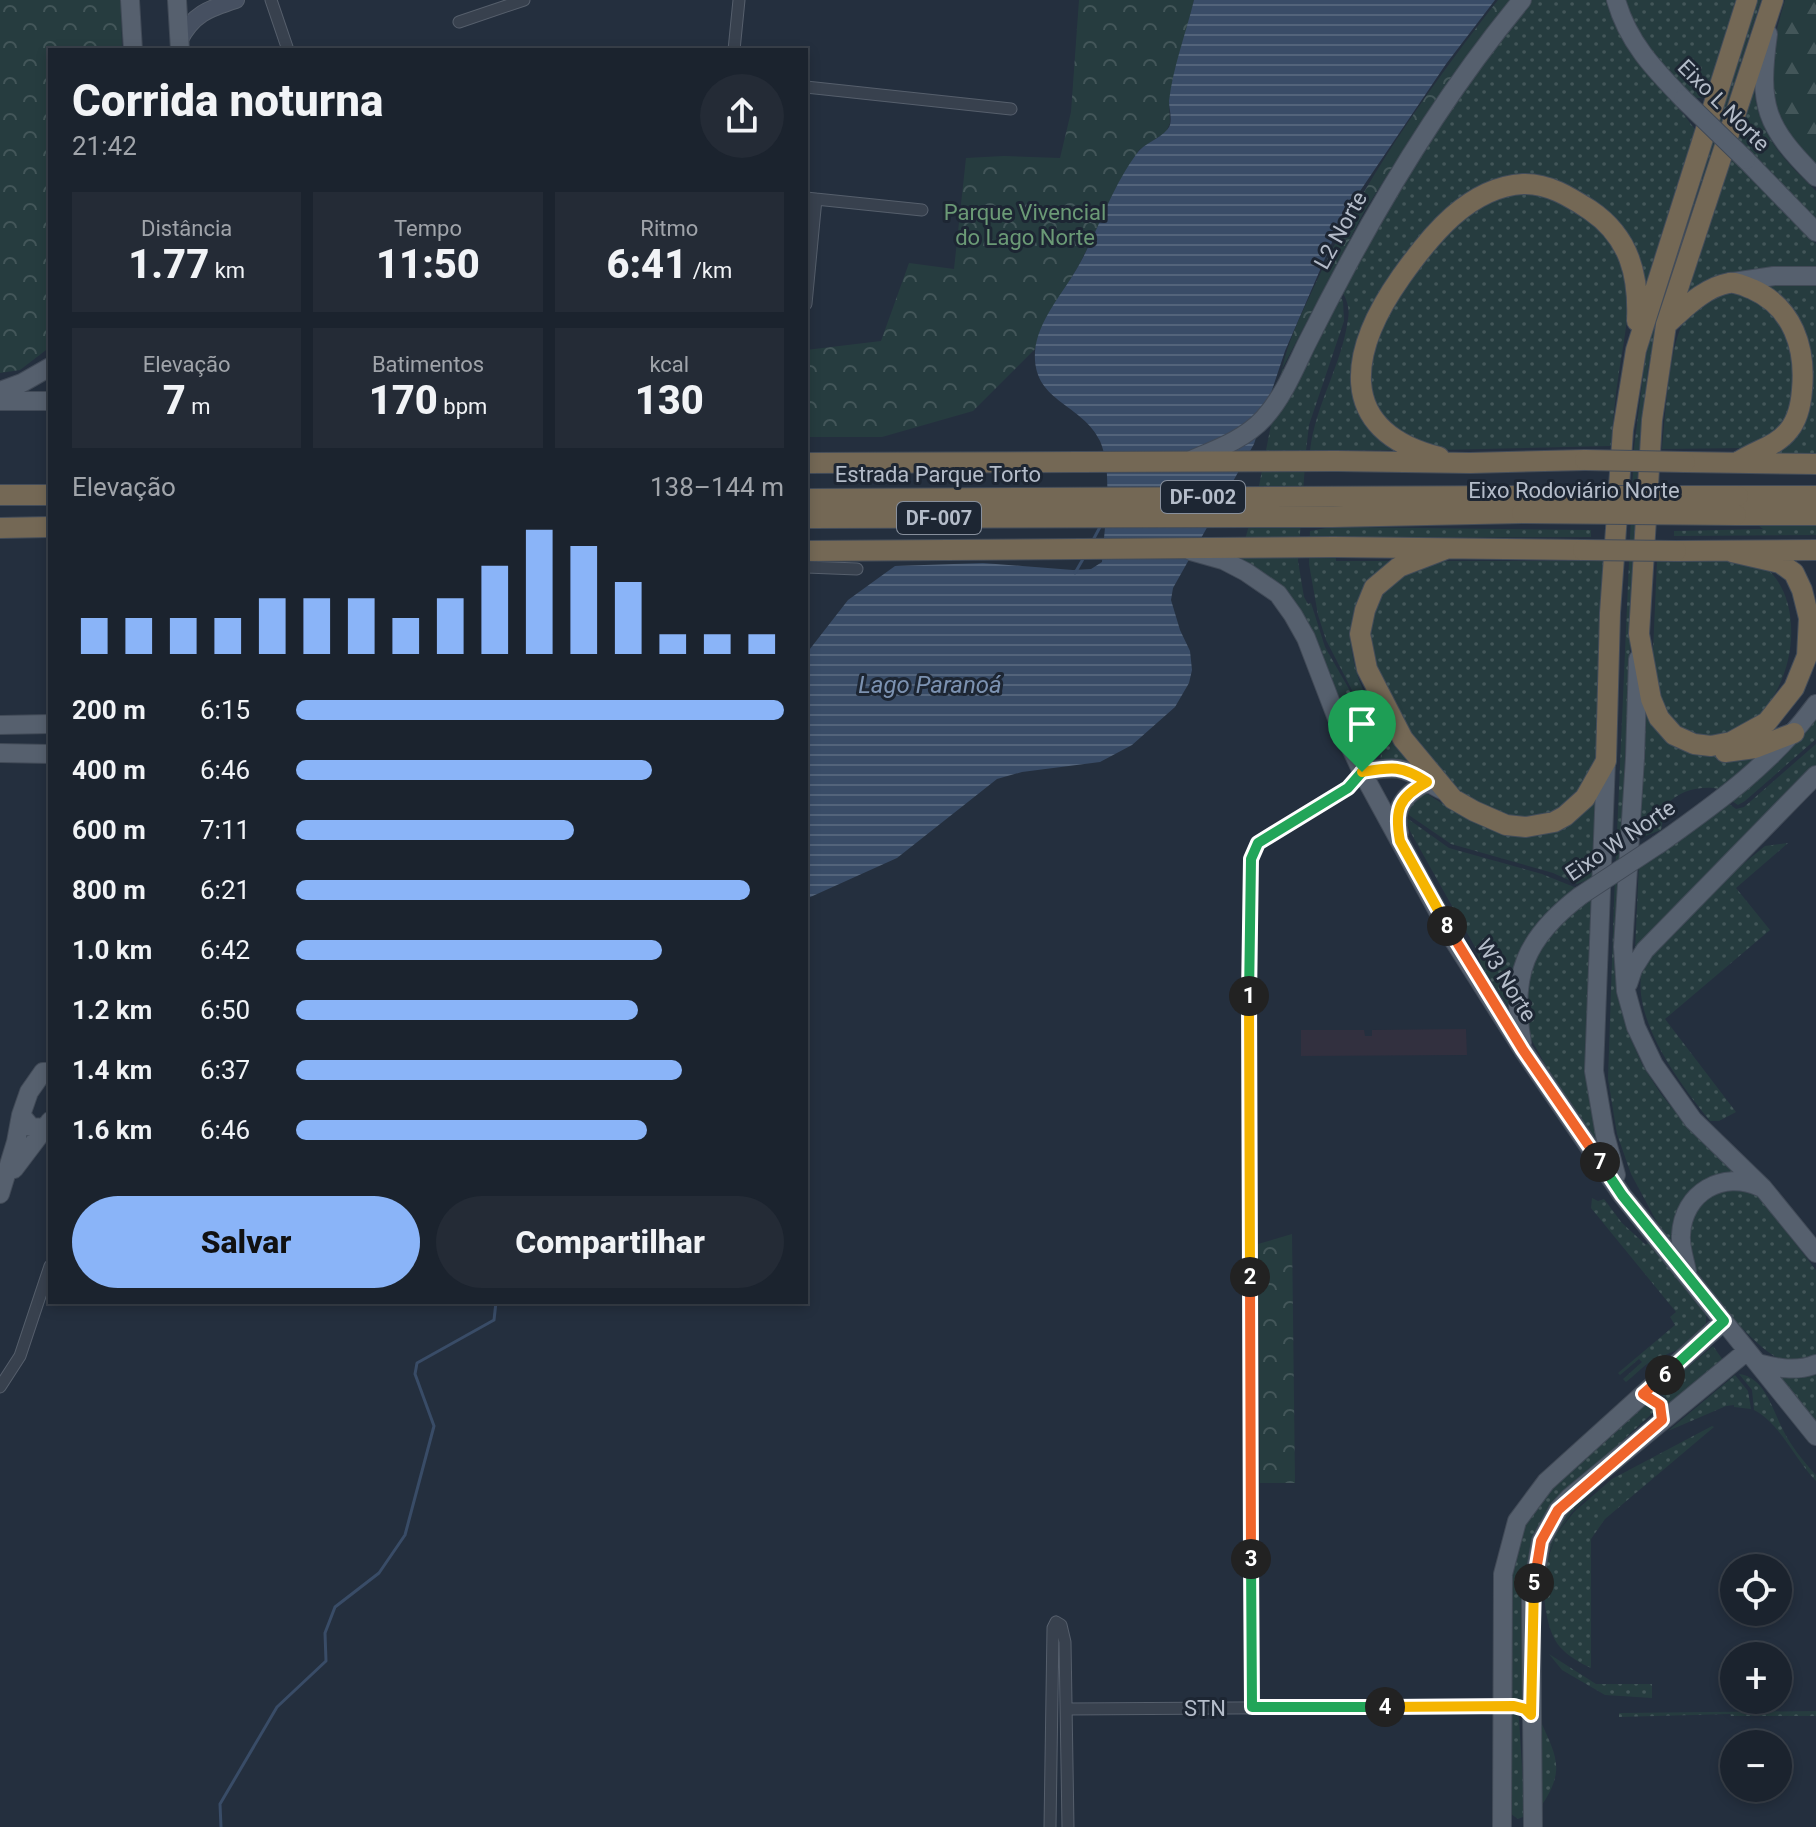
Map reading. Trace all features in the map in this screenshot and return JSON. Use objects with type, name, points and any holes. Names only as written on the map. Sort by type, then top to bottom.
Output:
[{"type":"highway","points":[[1636,350],[1747,0]]},
{"type":"highway","points":[[1773,0],[1666,325],[1652,420],[1639,634],[1651,699],[1659,718],[1674,735],[1710,751],[1740,751],[1794,733]]},
{"type":"highway","points":[[1446,549],[1414,560],[1381,581],[1369,598],[1360,634],[1367,669],[1403,739],[1435,786],[1498,822],[1526,827],[1544,825],[1565,816],[1585,798],[1606,761],[1610,613],[1623,430],[1636,350],[1638,299],[1635,272],[1625,246],[1610,226],[1564,193],[1534,184],[1513,185],[1483,195],[1444,224],[1407,269],[1371,326],[1361,366],[1362,393],[1373,418],[1383,430],[1418,451],[1470,463]]},
{"type":"highway","points":[[1666,325],[1696,299],[1733,282],[1761,294],[1787,316],[1799,343],[1803,372],[1800,408],[1792,426],[1776,442],[1738,462]]},
{"type":"highway","points":[[808,463],[1470,463],[1585,460],[1814,464]]},
{"type":"highway","points":[[0,495],[48,495]]},
{"type":"highway","name":"Eixo Rodoviário Norte","points":[[1737,506],[1816,496]]},
{"type":"highway","name":"Estrada Parque Torto","points":[[808,499],[1071,508]]},
{"type":"highway","name":"Eixo Rodoviário Norte","points":[[1071,508],[1523,504],[1737,506],[1816,515]]},
{"type":"highway","name":"Estrada Parque Torto","points":[[808,518],[1071,508]]},
{"type":"highway","points":[[0,528],[48,527]]},
{"type":"highway","points":[[808,551],[1334,547],[1732,552],[1816,550]]},
{"type":"highway","points":[[1694,744],[1720,745],[1755,731],[1783,706],[1807,656],[1807,605],[1794,573],[1780,563],[1732,552]]},
{"type":"main road","points":[[130,0],[133,48]]},
{"type":"main road","points":[[179,0],[180,46]]},
{"type":"main road","name":"L2 Norte","points":[[1186,462],[1225,446],[1262,420],[1291,376],[1360,241],[1395,182],[1492,37],[1522,0]]},
{"type":"main road","name":"Eixo L Norte","points":[[1616,0],[1626,30],[1648,63],[1816,232]]},
{"type":"main road","name":"Eixo L Norte","points":[[1773,0],[1765,51],[1763,98],[1780,138],[1816,177]]},
{"type":"main road","points":[[1733,282],[1774,276],[1816,276]]},
{"type":"main road","points":[[0,391],[48,368]]},
{"type":"main road","points":[[0,401],[48,401]]},
{"type":"main road","name":"W3 Norte","points":[[1188,550],[1223,560],[1278,594],[1306,638],[1336,716],[1366,780],[1454,941],[1523,1050],[1622,1194],[1816,1436]]},
{"type":"main road","points":[[1794,573],[1816,590]]},
{"type":"main road","points":[[1639,634],[1623,947],[1626,991],[1636,1027],[1654,1065],[1693,1120],[1763,1188],[1816,1253]]},
{"type":"main road","name":"Eixo W Norte","points":[[1523,1050],[1517,1011],[1522,969],[1530,947],[1544,927],[1580,896],[1659,844],[1755,773],[1794,733],[1816,704]]},
{"type":"main road","points":[[0,725],[48,724]]},
{"type":"main road","points":[[0,753],[48,754]]},
{"type":"main road","points":[[1606,761],[1594,1071],[1605,1135],[1622,1194]]},
{"type":"main road","points":[[1366,780],[1399,768],[1409,770],[1435,786]]},
{"type":"main road","points":[[1626,991],[1633,969],[1645,950],[1816,775]]},
{"type":"main road","points":[[1400,841],[1397,819],[1405,796],[1435,786]]},
{"type":"main road","points":[[3,1188],[29,1092],[48,1069]]},
{"type":"main road","points":[[21,1115],[31,1127],[47,1124]]},
{"type":"main road","points":[[3,1188],[47,1124]]},
{"type":"main road","points":[[1688,1277],[1680,1238],[1683,1220],[1692,1202],[1707,1186],[1724,1180],[1740,1180],[1763,1188]]},
{"type":"main road","points":[[1502,1827],[1503,1574],[1517,1521],[1546,1482],[1724,1321]]},
{"type":"main road","points":[[1533,1827],[1531,1601],[1541,1541],[1558,1510],[1662,1420],[1752,1357],[1786,1369],[1807,1368],[1816,1364]]},
{"type":"main road","points":[[1643,1394],[1660,1405],[1662,1420]]},
{"type":"street","points":[[179,0],[197,9],[228,3]]},
{"type":"street","points":[[271,0],[287,48]]},
{"type":"street","points":[[459,22],[524,0]]},
{"type":"street","points":[[734,48],[739,0]]},
{"type":"street","points":[[180,46],[193,19],[228,3]]},
{"type":"street","points":[[808,87],[1011,109]]},
{"type":"street","points":[[808,262],[811,198],[922,210]]},
{"type":"street","points":[[808,567],[857,569]]},
{"type":"street","points":[[1252,1707],[1251,859],[1258,843],[1366,780]]},
{"type":"street","points":[[0,1387],[20,1356],[48,1272]]},
{"type":"street","points":[[1050,1827],[1053,1628],[1056,1622],[1061,1625],[1065,1638],[1068,1827]]},
{"type":"street","name":"STN","points":[[1068,1709],[1503,1706],[1520,1707],[1531,1715]]},
{"type":"shaded area","points":[[1466,1029],[1467,1055],[1301,1056],[1301,1030],[1364,1030],[1365,1036],[1372,1036],[1372,1030]]},
{"type":"green space","points":[[0,0],[121,0],[122,48],[48,48],[48,349],[20,370],[0,373]]},
{"type":"green space","name":"Parque Vivencial do Lago Norte","points":[[1079,0],[1194,0],[1169,102],[1170,123],[1166,132],[1139,150],[1079,265],[1044,323],[1035,349],[973,411],[882,437],[808,437],[808,350],[881,341],[909,263],[954,269],[966,158],[1060,158],[1071,112]]},
{"type":"green space","points":[[1498,0],[1512,0],[1422,120],[1364,212],[1282,369],[1300,318],[1352,213],[1421,103]]},
{"type":"green space","points":[[1530,0],[1608,0],[1615,22],[1634,57],[1695,129],[1644,289],[1586,198],[1480,189],[1365,327],[1376,435],[1397,450],[1310,451],[1317,417],[1345,336],[1349,312],[1341,290],[1375,227],[1454,102]]},
{"type":"green space","points":[[1621,0],[1738,0],[1706,98],[1690,98],[1654,64]]},
{"type":"green space","points":[[1756,0],[1761,0],[1670,279],[1648,368],[1638,464],[1616,993],[1632,1042],[1661,1094],[1686,1125],[1743,1175],[1698,1186],[1677,1251],[1658,1224],[1631,1174],[1617,1134],[1608,1079],[1634,448],[1645,361],[1658,303]]},
{"type":"green space","points":[[1785,0],[1816,0],[1816,171],[1781,125],[1769,98],[1770,61]]},
{"type":"green space","points":[[1753,81],[1759,115],[1772,142],[1816,191],[1816,225],[1742,169],[1816,244],[1816,271],[1681,303]]},
{"type":"green space","points":[[1540,193],[1589,219],[1618,252],[1625,271],[1628,309],[1611,446],[1437,450],[1408,442],[1371,402],[1371,346],[1417,266],[1470,211],[1500,195]]},
{"type":"green space","points":[[1816,280],[1816,453],[1777,453],[1795,436],[1811,390],[1763,287],[1766,284]]},
{"type":"green space","points":[[1339,294],[1343,301],[1344,321],[1309,425],[1298,561],[1304,597],[1308,604],[1311,603],[1325,647],[1377,738],[1376,766],[1370,767],[1312,636],[1238,564],[1256,501],[1282,369],[1303,369]]},
{"type":"green space","points":[[1727,294],[1764,303],[1784,327],[1798,380],[1787,425],[1747,448],[1662,449],[1671,367],[1682,325],[1701,305]]},
{"type":"green space","points":[[1754,522],[1816,522],[1816,535],[1674,536],[1674,531],[1763,529]]},
{"type":"green space","points":[[1331,527],[1591,530],[1591,537],[1335,538],[1336,561],[1391,561],[1359,598],[1352,620],[1351,643],[1363,690],[1388,735],[1417,771],[1380,766],[1382,739],[1326,640],[1309,564],[1310,531]]},
{"type":"green space","points":[[1431,561],[1606,561],[1596,761],[1585,786],[1566,805],[1538,817],[1506,817],[1462,794],[1430,765],[1374,678],[1366,620],[1390,581]]},
{"type":"green space","points":[[1657,561],[1753,561],[1760,563],[1777,580],[1788,603],[1791,630],[1788,658],[1780,684],[1765,708],[1746,726],[1705,740],[1669,725],[1652,673]]},
{"type":"green space","points":[[1645,714],[1657,731],[1670,742],[1685,748],[1717,752],[1772,746],[1719,789],[1699,788],[1672,799],[1666,807],[1661,830],[1640,838]]},
{"type":"green space","points":[[1816,716],[1816,739],[1745,801],[1738,805],[1732,801]]},
{"type":"green space","points":[[1816,744],[1816,766],[1635,951],[1639,863],[1728,803],[1736,809],[1744,807]]},
{"type":"green space","points":[[1601,775],[1601,1149],[1556,1084],[1530,1037],[1523,997],[1539,941],[1588,898],[1588,880],[1577,884],[1553,873],[1451,844],[1403,811],[1424,792],[1467,819],[1540,832]]},
{"type":"green space","points":[[1404,816],[1449,848],[1542,874],[1579,889],[1548,913],[1526,939],[1514,970],[1510,1009],[1482,967],[1475,947]]},
{"type":"green space","points":[[1788,843],[1736,888],[1770,930],[1665,1019],[1736,1112],[1719,1121],[1710,1121],[1671,1068],[1649,1025],[1642,1004],[1640,983],[1644,963],[1734,866],[1743,864],[1765,846]]},
{"type":"green space","points":[[1725,1186],[1758,1195],[1816,1270],[1816,1354],[1803,1360],[1789,1361],[1769,1352],[1740,1326],[1699,1274],[1687,1247],[1695,1205]]},
{"type":"green space","points":[[1592,1198],[1598,1201],[1604,1199],[1622,1223],[1646,1245],[1650,1240],[1706,1315],[1706,1325],[1695,1339],[1651,1361],[1626,1382],[1623,1379],[1642,1362],[1639,1359],[1620,1375],[1618,1373],[1675,1325],[1670,1317],[1676,1312],[1591,1208]]},
{"type":"green space","points":[[1292,1234],[1295,1483],[1260,1483],[1258,1244]]},
{"type":"green space","points":[[1713,1346],[1723,1360],[1667,1407],[1666,1398],[1659,1392]]},
{"type":"green space","points":[[1773,1372],[1816,1372],[1816,1426]]},
{"type":"green space","points":[[1739,1374],[1748,1376],[1762,1388],[1786,1436],[1816,1475],[1816,1481],[1779,1432],[1754,1410],[1752,1390]]},
{"type":"green space","points":[[1735,1375],[1748,1391],[1751,1409],[1726,1406],[1668,1431]]},
{"type":"green space","points":[[1649,1401],[1655,1403],[1656,1410],[1624,1439],[1530,1552],[1524,1585],[1524,1701],[1509,1701],[1509,1577],[1522,1528],[1546,1491]]},
{"type":"green space","points":[[1712,1426],[1605,1519],[1591,1539],[1591,1668],[1583,1664],[1560,1647],[1551,1630],[1544,1597],[1545,1575],[1556,1536],[1543,1568],[1553,1537],[1574,1507],[1608,1478],[1572,1512],[1556,1535],[1574,1512],[1612,1479]]},
{"type":"green space","points":[[1549,1654],[1596,1684],[1652,1684],[1652,1698],[1605,1695],[1562,1670]]},
{"type":"green space","points":[[1509,1710],[1517,1711],[1519,1718],[1525,1816],[1518,1819],[1511,1814]]},
{"type":"green space","points":[[1792,1711],[1816,1711],[1816,1716],[1730,1714],[1792,1714]]},
{"type":"green space","points":[[1720,1712],[1730,1714],[1619,1717],[1619,1713]]},
{"type":"green space","points":[[1540,1720],[1555,1755],[1556,1774],[1540,1808]]},
{"type":"water","name":"Lago Paranoá","points":[[1194,0],[1495,0],[1446,64],[1356,197],[1336,233],[1285,351],[1254,444],[1173,588],[1171,600],[1190,651],[1192,670],[1189,683],[1175,707],[1132,745],[1100,762],[1022,772],[997,779],[897,858],[808,898],[808,651],[848,600],[895,566],[983,563],[1073,570],[1091,569],[1102,562],[1107,501],[1106,469],[1100,441],[1082,418],[1041,382],[1035,352],[1046,318],[1079,265],[1129,165],[1141,148],[1164,133],[1170,125],[1169,101]]},
{"type":"waterway","points":[[1092,542],[1100,527]]},
{"type":"waterway","points":[[1075,573],[1083,559]]},
{"type":"waterway","points":[[221,1827],[220,1804],[277,1707],[326,1661],[325,1633],[335,1607],[379,1573],[405,1535],[434,1426],[415,1374],[417,1363],[494,1320],[496,1304]]},
{"type":"route","points":[[1399,768],[1409,770],[1427,782],[1405,796],[1399,809],[1397,826],[1400,841],[1454,941],[1551,1093],[1622,1194],[1724,1321],[1643,1394],[1660,1405],[1662,1420],[1569,1498],[1549,1524],[1541,1541],[1531,1601],[1531,1715],[1525,1709],[1514,1706],[1252,1707],[1251,859],[1258,843],[1348,788],[1362,772],[1399,768]]}]
